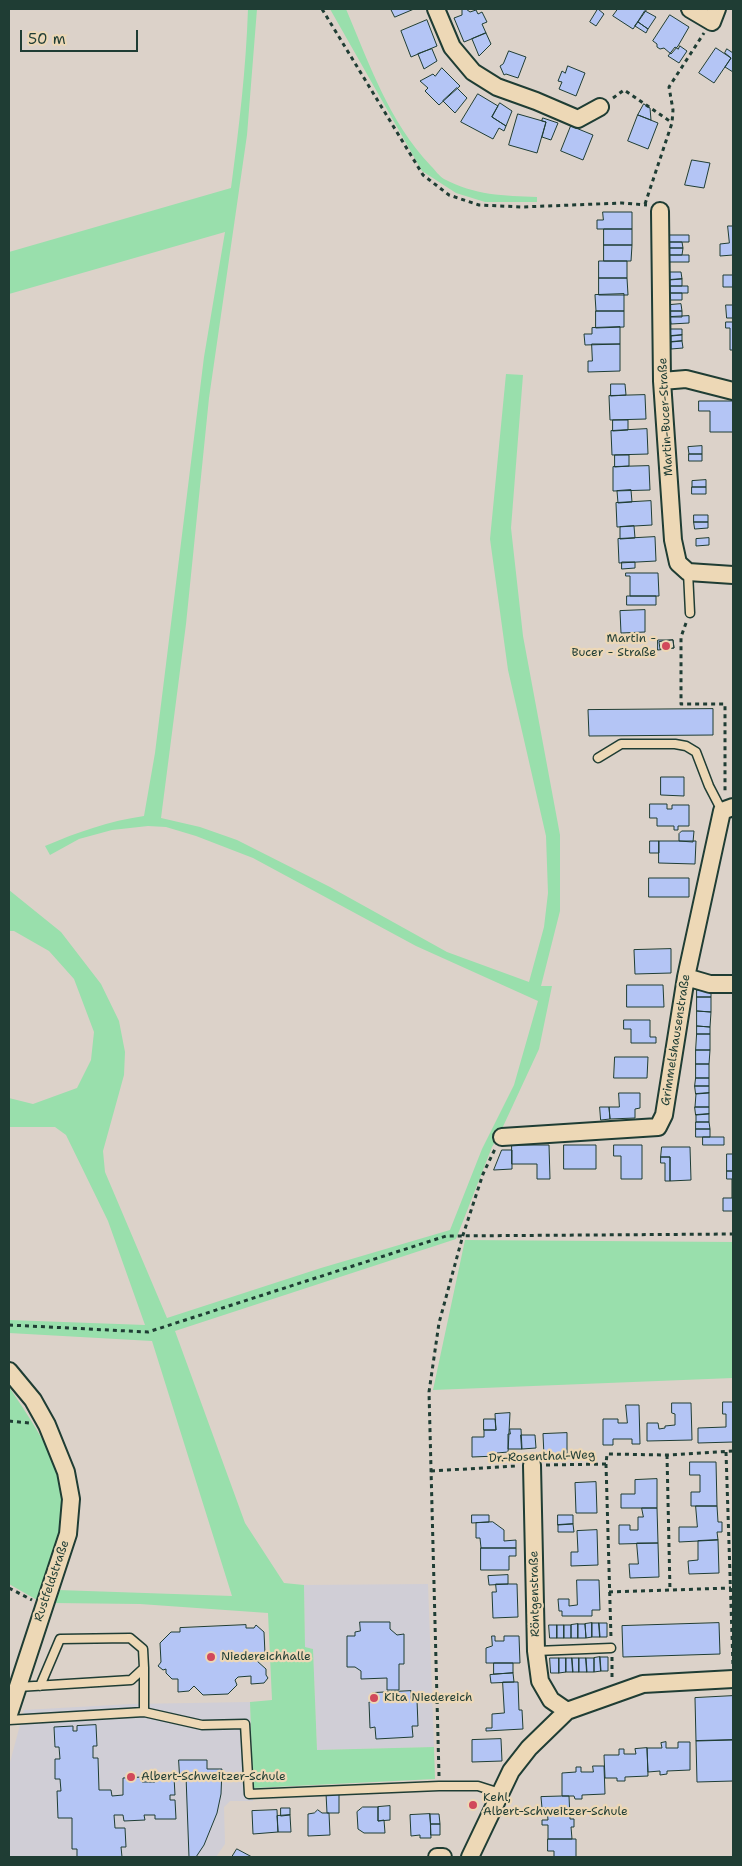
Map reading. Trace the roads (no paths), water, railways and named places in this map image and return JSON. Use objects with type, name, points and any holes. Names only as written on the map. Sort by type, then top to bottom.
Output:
[{"type":"street","points":[[436,9],[452,47],[473,72],[497,87],[578,119],[600,107]]},
{"type":"street","points":[[690,9],[714,15]]},
{"type":"street","name":"Martin-Bucer-Straße","points":[[652,208],[673,540],[678,563],[688,572]]},
{"type":"street","points":[[662,381],[686,379],[733,391]]},
{"type":"street","points":[[688,572],[733,575]]},
{"type":"street","name":"Grimmelshausenstraße","points":[[502,1137],[658,1127],[664,1116],[686,977],[728,809]]},
{"type":"street","points":[[686,977],[710,984],[733,984]]},
{"type":"street","name":"Rustfeldstraße","points":[[9,1371],[33,1400],[47,1425],[66,1472],[71,1500],[68,1534],[9,1714]]},
{"type":"street","name":"Röntgenstraße","points":[[532,1466],[536,1651],[540,1681],[551,1700],[567,1711]]},
{"type":"street","points":[[470,1857],[511,1771],[529,1748],[567,1711],[643,1684],[733,1679]]},
{"type":"street","points":[[437,1857],[443,1857]]},
{"type":"lane","points":[[688,572],[690,613]]},
{"type":"lane","points":[[598,758],[621,744],[676,744],[686,746],[696,752],[708,786],[728,809]]},
{"type":"lane","points":[[40,1686],[60,1639],[130,1638],[143,1649],[144,1712]]},
{"type":"lane","points":[[536,1651],[611,1648]]},
{"type":"lane","points":[[18,1687],[131,1680],[144,1668]]},
{"type":"lane","points":[[9,1720],[144,1712],[202,1725],[245,1724],[249,1794],[439,1786],[478,1786],[500,1793]]},
{"type":"place","name":"Martin - Bucer - Straße","points":[[666,646]]},
{"type":"place","name":"Niedereichhalle","points":[[211,1657]]},
{"type":"place","name":"Kita Niedereich","points":[[374,1698]]},
{"type":"place","name":"Albert-Schweitzer-Schule","points":[[131,1777]]},
{"type":"place","name":"Kehl, Albert-Schweitzer-Schule","points":[[473,1805]]}]
